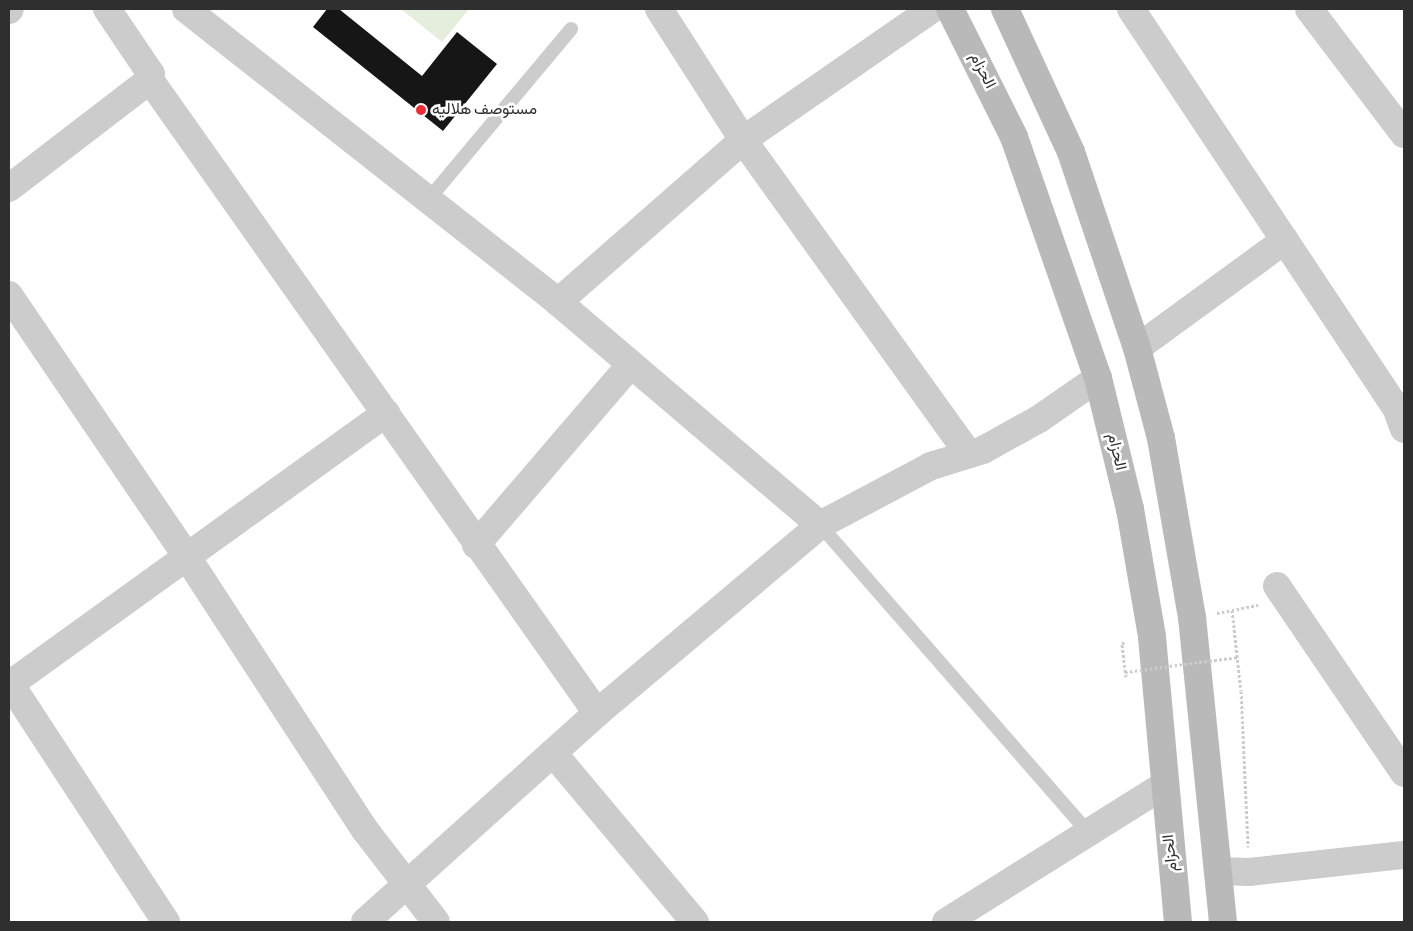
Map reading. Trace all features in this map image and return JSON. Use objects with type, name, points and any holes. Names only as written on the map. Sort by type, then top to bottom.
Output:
[{"type":"main road","name":"الحزام","points":[[950,9],[1014,137],[1098,378],[1130,509],[1152,637],[1178,922]]},
{"type":"main road","points":[[1005,9],[1071,152],[1137,348],[1161,438],[1192,617],[1220,871],[1222,922]]},
{"type":"street","points":[[186,9],[558,302],[820,525]]},
{"type":"street","points":[[659,9],[743,140],[969,454]]},
{"type":"street","points":[[558,302],[743,140],[932,9]]},
{"type":"street","points":[[1131,9],[1397,410],[1404,429]]},
{"type":"street","points":[[1309,9],[1404,134]]},
{"type":"street","points":[[9,188],[150,80],[151,74],[111,10]]},
{"type":"street","points":[[150,80],[386,413],[476,545],[597,713]]},
{"type":"street","points":[[1137,348],[1285,240]]},
{"type":"street","points":[[9,295],[187,557],[365,830],[436,922]]},
{"type":"street","points":[[476,545],[631,364]]},
{"type":"street","points":[[366,922],[597,713],[820,525],[931,466],[983,450],[1039,420],[1098,378]]},
{"type":"street","points":[[166,922],[9,684],[386,413]]},
{"type":"street","points":[[1282,593],[1404,773]]},
{"type":"street","points":[[553,754],[695,922]]},
{"type":"street","points":[[946,922],[1164,785]]},
{"type":"street","points":[[1220,871],[1249,872],[1404,854]]},
{"type":"lane","points":[[428,200],[571,29]]},
{"type":"lane","points":[[820,525],[1088,833]]},
{"type":"path","points":[[1192,617],[1232,610],[1282,593]]},
{"type":"path","points":[[1232,610],[1238,657],[1249,872]]},
{"type":"path","points":[[1122,643],[1126,672],[1238,657]]},
{"type":"green space","points":[[401,9],[469,9],[442,42]]},
{"type":"building","points":[[327,9],[339,9],[422,76],[457,32],[497,64],[443,131],[313,27]]},
{"type":"place","name":"مستوصف هلاليه","points":[[421,110]]}]
